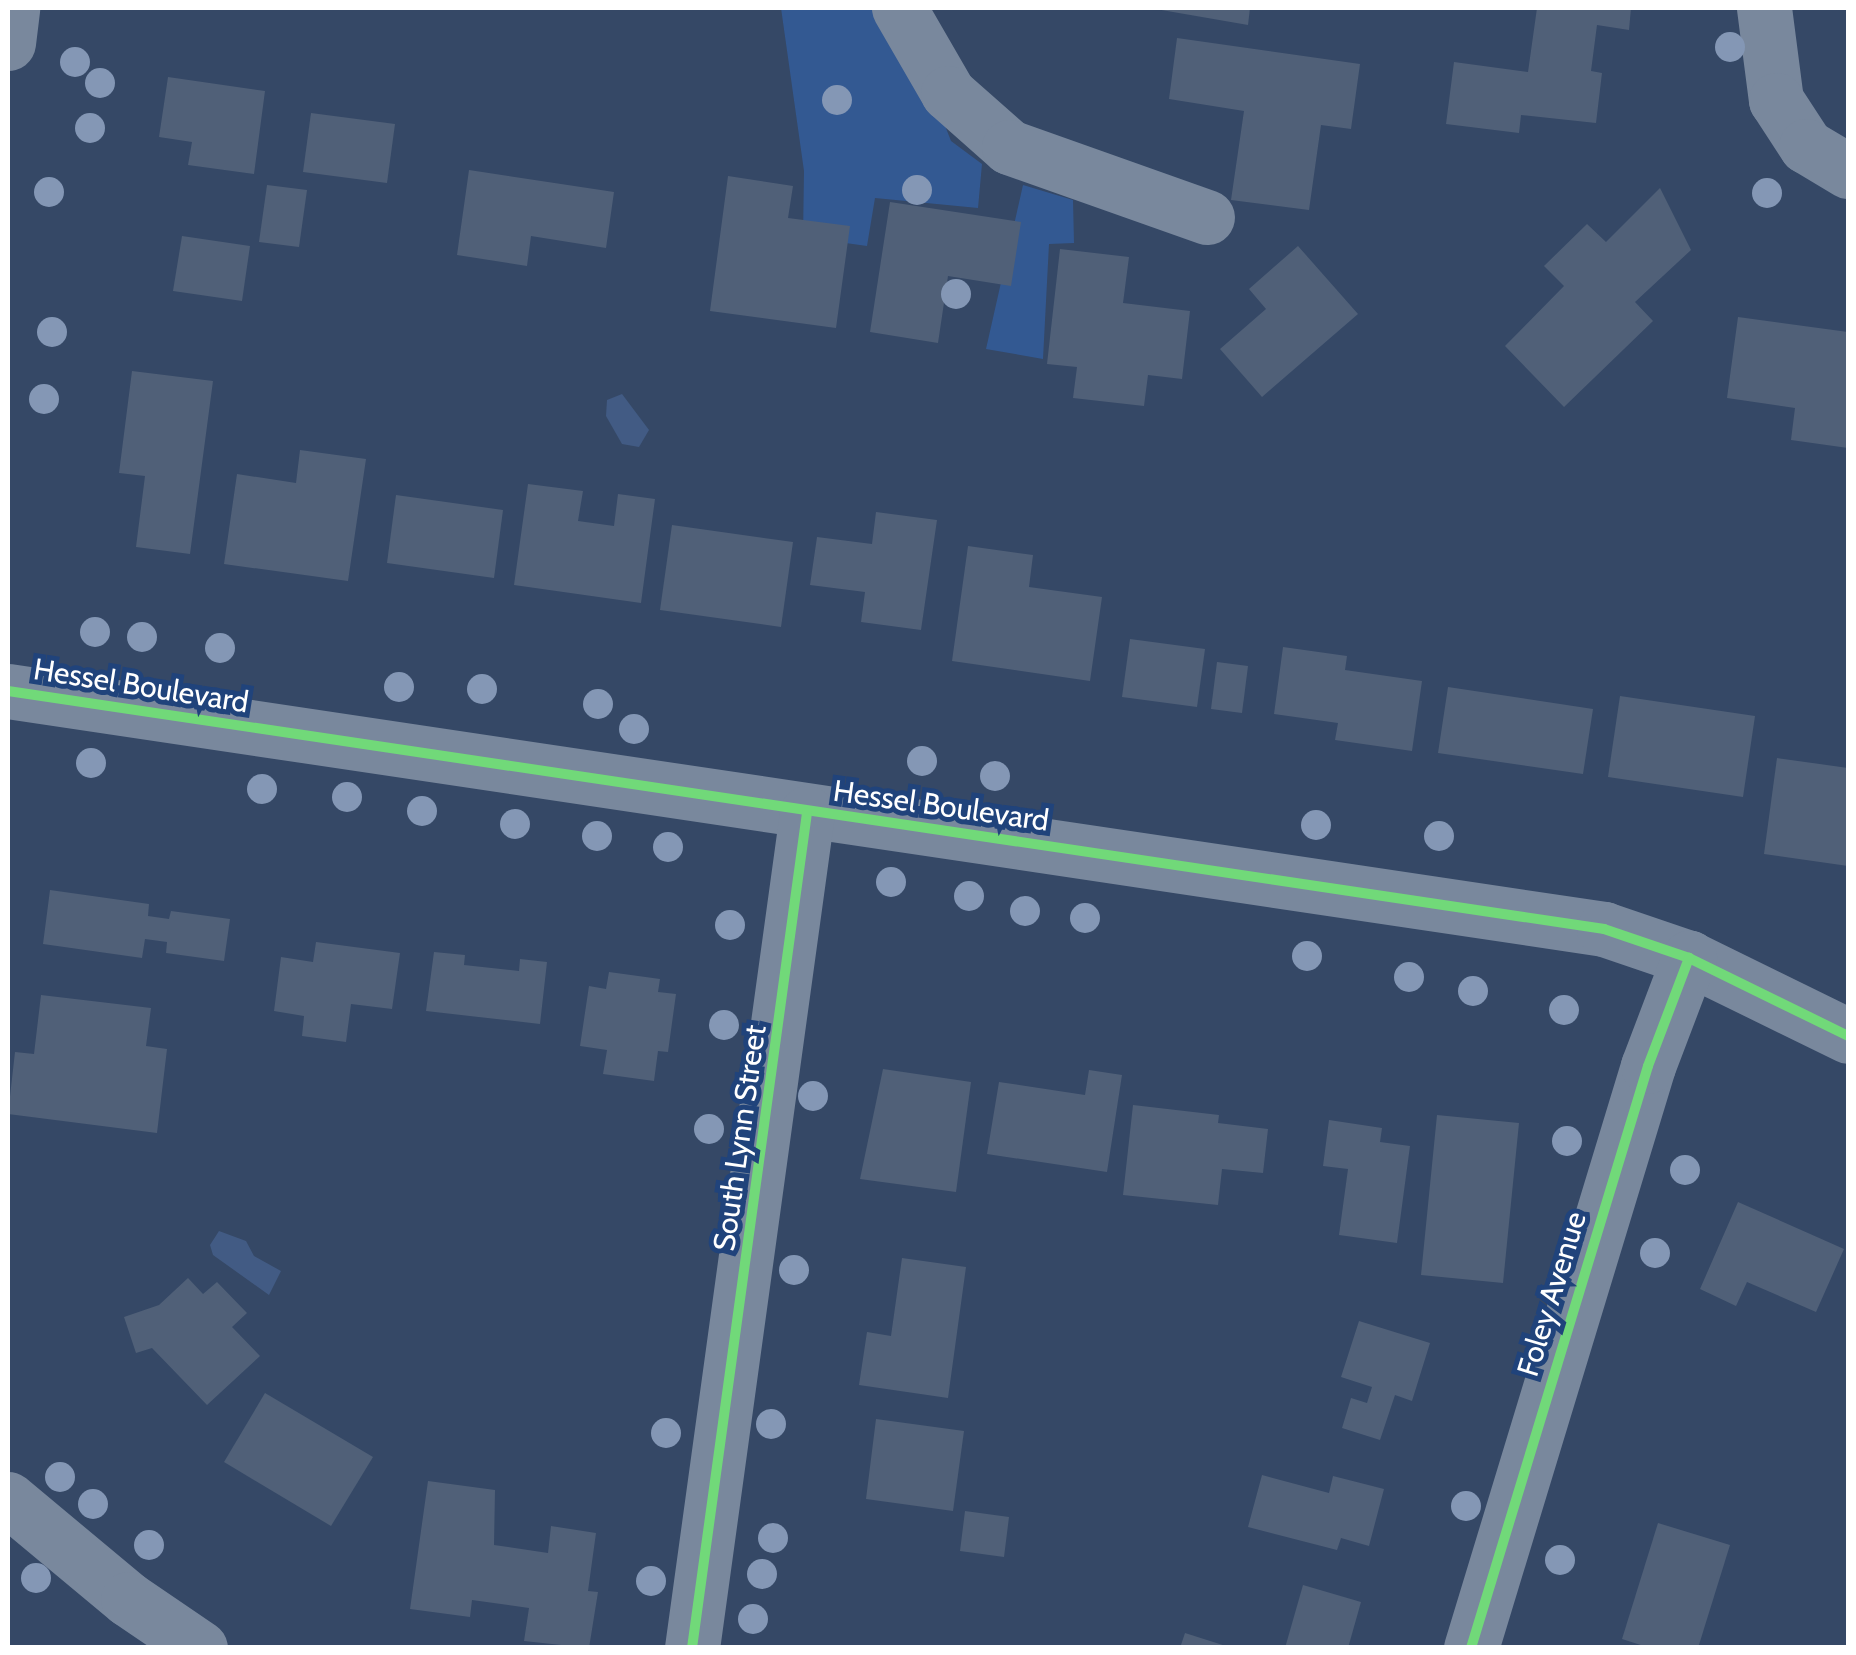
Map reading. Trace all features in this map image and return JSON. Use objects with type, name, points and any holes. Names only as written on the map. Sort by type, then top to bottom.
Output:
[{"type":"street","points":[[8,43],[12,8]]},
{"type":"street","points":[[899,8],[948,93],[1009,147],[1208,217]]},
{"type":"street","points":[[1764,8],[1776,100],[1806,146],[1848,172]]},
{"type":"street","name":"Hessel Boulevard","points":[[8,690],[807,813],[1480,907],[1604,929],[1689,958],[1848,1036]]},
{"type":"street","name":"South Lynn Street","points":[[692,1648],[807,813]]},
{"type":"street","name":"Foley Avenue","points":[[1471,1648],[1648,1066],[1689,958]]},
{"type":"street","points":[[8,1499],[128,1599],[200,1648]]},
{"type":"shaded area","points":[[781,8],[883,8],[932,92],[951,141],[982,164],[978,208],[875,198],[867,246],[803,237],[804,171]]},
{"type":"shaded area","points":[[1023,185],[1073,200],[1074,243],[1049,244],[1043,359],[986,349]]},
{"type":"shaded area","points":[[622,394],[649,430],[639,447],[622,444],[606,416],[607,400]]},
{"type":"shaded area","points":[[219,1231],[246,1241],[254,1256],[281,1271],[269,1295],[213,1255],[210,1245]]},
{"type":"building","points":[[1150,8],[1250,8],[1248,25]]},
{"type":"building","points":[[1537,8],[1631,8],[1629,30],[1597,25],[1591,71],[1602,73],[1596,123],[1521,115],[1519,133],[1446,124],[1454,62],[1528,72]]},
{"type":"building","points":[[1177,38],[1360,64],[1351,129],[1321,125],[1309,210],[1231,200],[1244,111],[1169,99]]},
{"type":"building","points":[[168,77],[265,91],[254,174],[188,165],[192,142],[159,137]]},
{"type":"building","points":[[311,113],[395,124],[387,183],[303,172]]},
{"type":"building","points":[[469,170],[614,192],[606,248],[531,236],[527,266],[457,255]]},
{"type":"building","points":[[728,176],[793,186],[788,218],[850,226],[836,328],[710,311]]},
{"type":"building","points":[[267,185],[307,190],[299,247],[259,242]]},
{"type":"building","points":[[1660,188],[1691,250],[1635,302],[1653,321],[1564,407],[1505,346],[1564,286],[1544,266],[1587,224],[1606,242]]},
{"type":"building","points":[[890,202],[1021,222],[1011,286],[948,276],[938,343],[870,332]]},
{"type":"building","points":[[182,236],[250,246],[242,301],[173,291]]},
{"type":"building","points":[[1298,246],[1358,314],[1262,397],[1220,349],[1266,309],[1249,289]]},
{"type":"building","points":[[1060,249],[1129,257],[1123,303],[1190,311],[1182,379],[1148,375],[1144,406],[1073,398],[1077,367],[1047,364]]},
{"type":"building","points":[[1738,317],[1848,332],[1848,448],[1791,440],[1795,408],[1727,398]]},
{"type":"building","points":[[132,371],[213,381],[190,554],[136,547],[145,476],[119,473]]},
{"type":"building","points":[[300,450],[366,459],[348,581],[224,564],[237,474],[296,483]]},
{"type":"building","points":[[528,484],[583,491],[578,521],[614,526],[618,494],[655,499],[641,603],[514,585]]},
{"type":"building","points":[[396,495],[503,510],[494,578],[387,563]]},
{"type":"building","points":[[876,512],[937,520],[921,630],[861,622],[865,592],[810,585],[817,537],[872,544]]},
{"type":"building","points":[[672,525],[793,542],[781,627],[660,610]]},
{"type":"building","points":[[968,546],[1033,555],[1029,587],[1102,597],[1090,681],[952,661]]},
{"type":"building","points":[[1130,639],[1205,649],[1197,707],[1122,697]]},
{"type":"building","points":[[1283,647],[1347,656],[1345,670],[1422,681],[1412,751],[1335,740],[1338,723],[1274,714]]},
{"type":"building","points":[[1217,662],[1248,666],[1242,713],[1211,709]]},
{"type":"building","points":[[1448,687],[1593,709],[1583,774],[1438,753]]},
{"type":"building","points":[[1620,696],[1755,716],[1743,797],[1608,777]]},
{"type":"building","points":[[1777,758],[1848,768],[1848,866],[1764,854]]},
{"type":"building","points":[[50,890],[149,904],[148,916],[169,919],[171,911],[230,919],[224,961],[166,953],[167,942],[145,939],[142,958],[43,944]]},
{"type":"building","points":[[316,942],[400,953],[392,1009],[351,1004],[346,1042],[302,1036],[304,1016],[274,1011],[281,957],[313,962]]},
{"type":"building","points":[[434,952],[465,955],[464,965],[519,971],[520,959],[547,962],[540,1024],[426,1011]]},
{"type":"building","points":[[609,972],[660,979],[658,992],[676,994],[668,1052],[658,1051],[654,1081],[603,1074],[607,1050],[580,1046],[589,986],[606,989]]},
{"type":"building","points":[[41,995],[151,1008],[146,1046],[167,1049],[157,1133],[8,1114],[15,1052],[34,1054]]},
{"type":"building","points":[[883,1069],[971,1082],[956,1192],[860,1179]]},
{"type":"building","points":[[1089,1070],[1122,1075],[1107,1172],[987,1154],[999,1082],[1085,1095]]},
{"type":"building","points":[[1133,1105],[1219,1115],[1218,1123],[1268,1129],[1263,1173],[1222,1169],[1218,1205],[1123,1195]]},
{"type":"building","points":[[1437,1115],[1519,1123],[1503,1283],[1421,1275]]},
{"type":"building","points":[[1329,1120],[1382,1128],[1380,1142],[1410,1146],[1397,1243],[1339,1235],[1348,1169],[1323,1166]]},
{"type":"building","points":[[1738,1202],[1844,1249],[1816,1312],[1747,1282],[1736,1306],[1700,1289]]},
{"type":"building","points":[[902,1258],[966,1267],[948,1398],[859,1385],[867,1332],[891,1336]]},
{"type":"building","points":[[188,1278],[203,1294],[217,1282],[247,1313],[232,1327],[260,1356],[207,1405],[152,1348],[136,1353],[124,1317],[159,1305]]},
{"type":"building","points":[[1359,1321],[1430,1343],[1412,1401],[1395,1395],[1380,1440],[1342,1428],[1351,1398],[1367,1403],[1372,1387],[1341,1377]]},
{"type":"building","points":[[265,1393],[373,1457],[331,1526],[224,1462]]},
{"type":"building","points":[[876,1419],[964,1431],[953,1511],[866,1499]]},
{"type":"building","points":[[1262,1475],[1329,1493],[1333,1476],[1384,1489],[1369,1546],[1341,1538],[1337,1550],[1248,1527]]},
{"type":"building","points":[[428,1481],[495,1490],[494,1545],[548,1553],[551,1526],[596,1533],[588,1591],[598,1592],[589,1648],[524,1641],[529,1608],[472,1600],[470,1617],[410,1609]]},
{"type":"building","points":[[965,1511],[1009,1517],[1004,1557],[960,1551]]},
{"type":"building","points":[[1658,1523],[1730,1545],[1698,1648],[1650,1648],[1622,1639]]},
{"type":"building","points":[[1303,1585],[1361,1602],[1348,1648],[1285,1648]]},
{"type":"building","points":[[1185,1633],[1229,1647],[1229,1648],[1180,1648]]},
{"type":"cycle path","points":[[8,691],[1604,929],[1689,958],[1848,1036]]},
{"type":"cycle path","points":[[692,1648],[807,813]]},
{"type":"cycle path","points":[[1471,1648],[1648,1066],[1689,958]]}]
